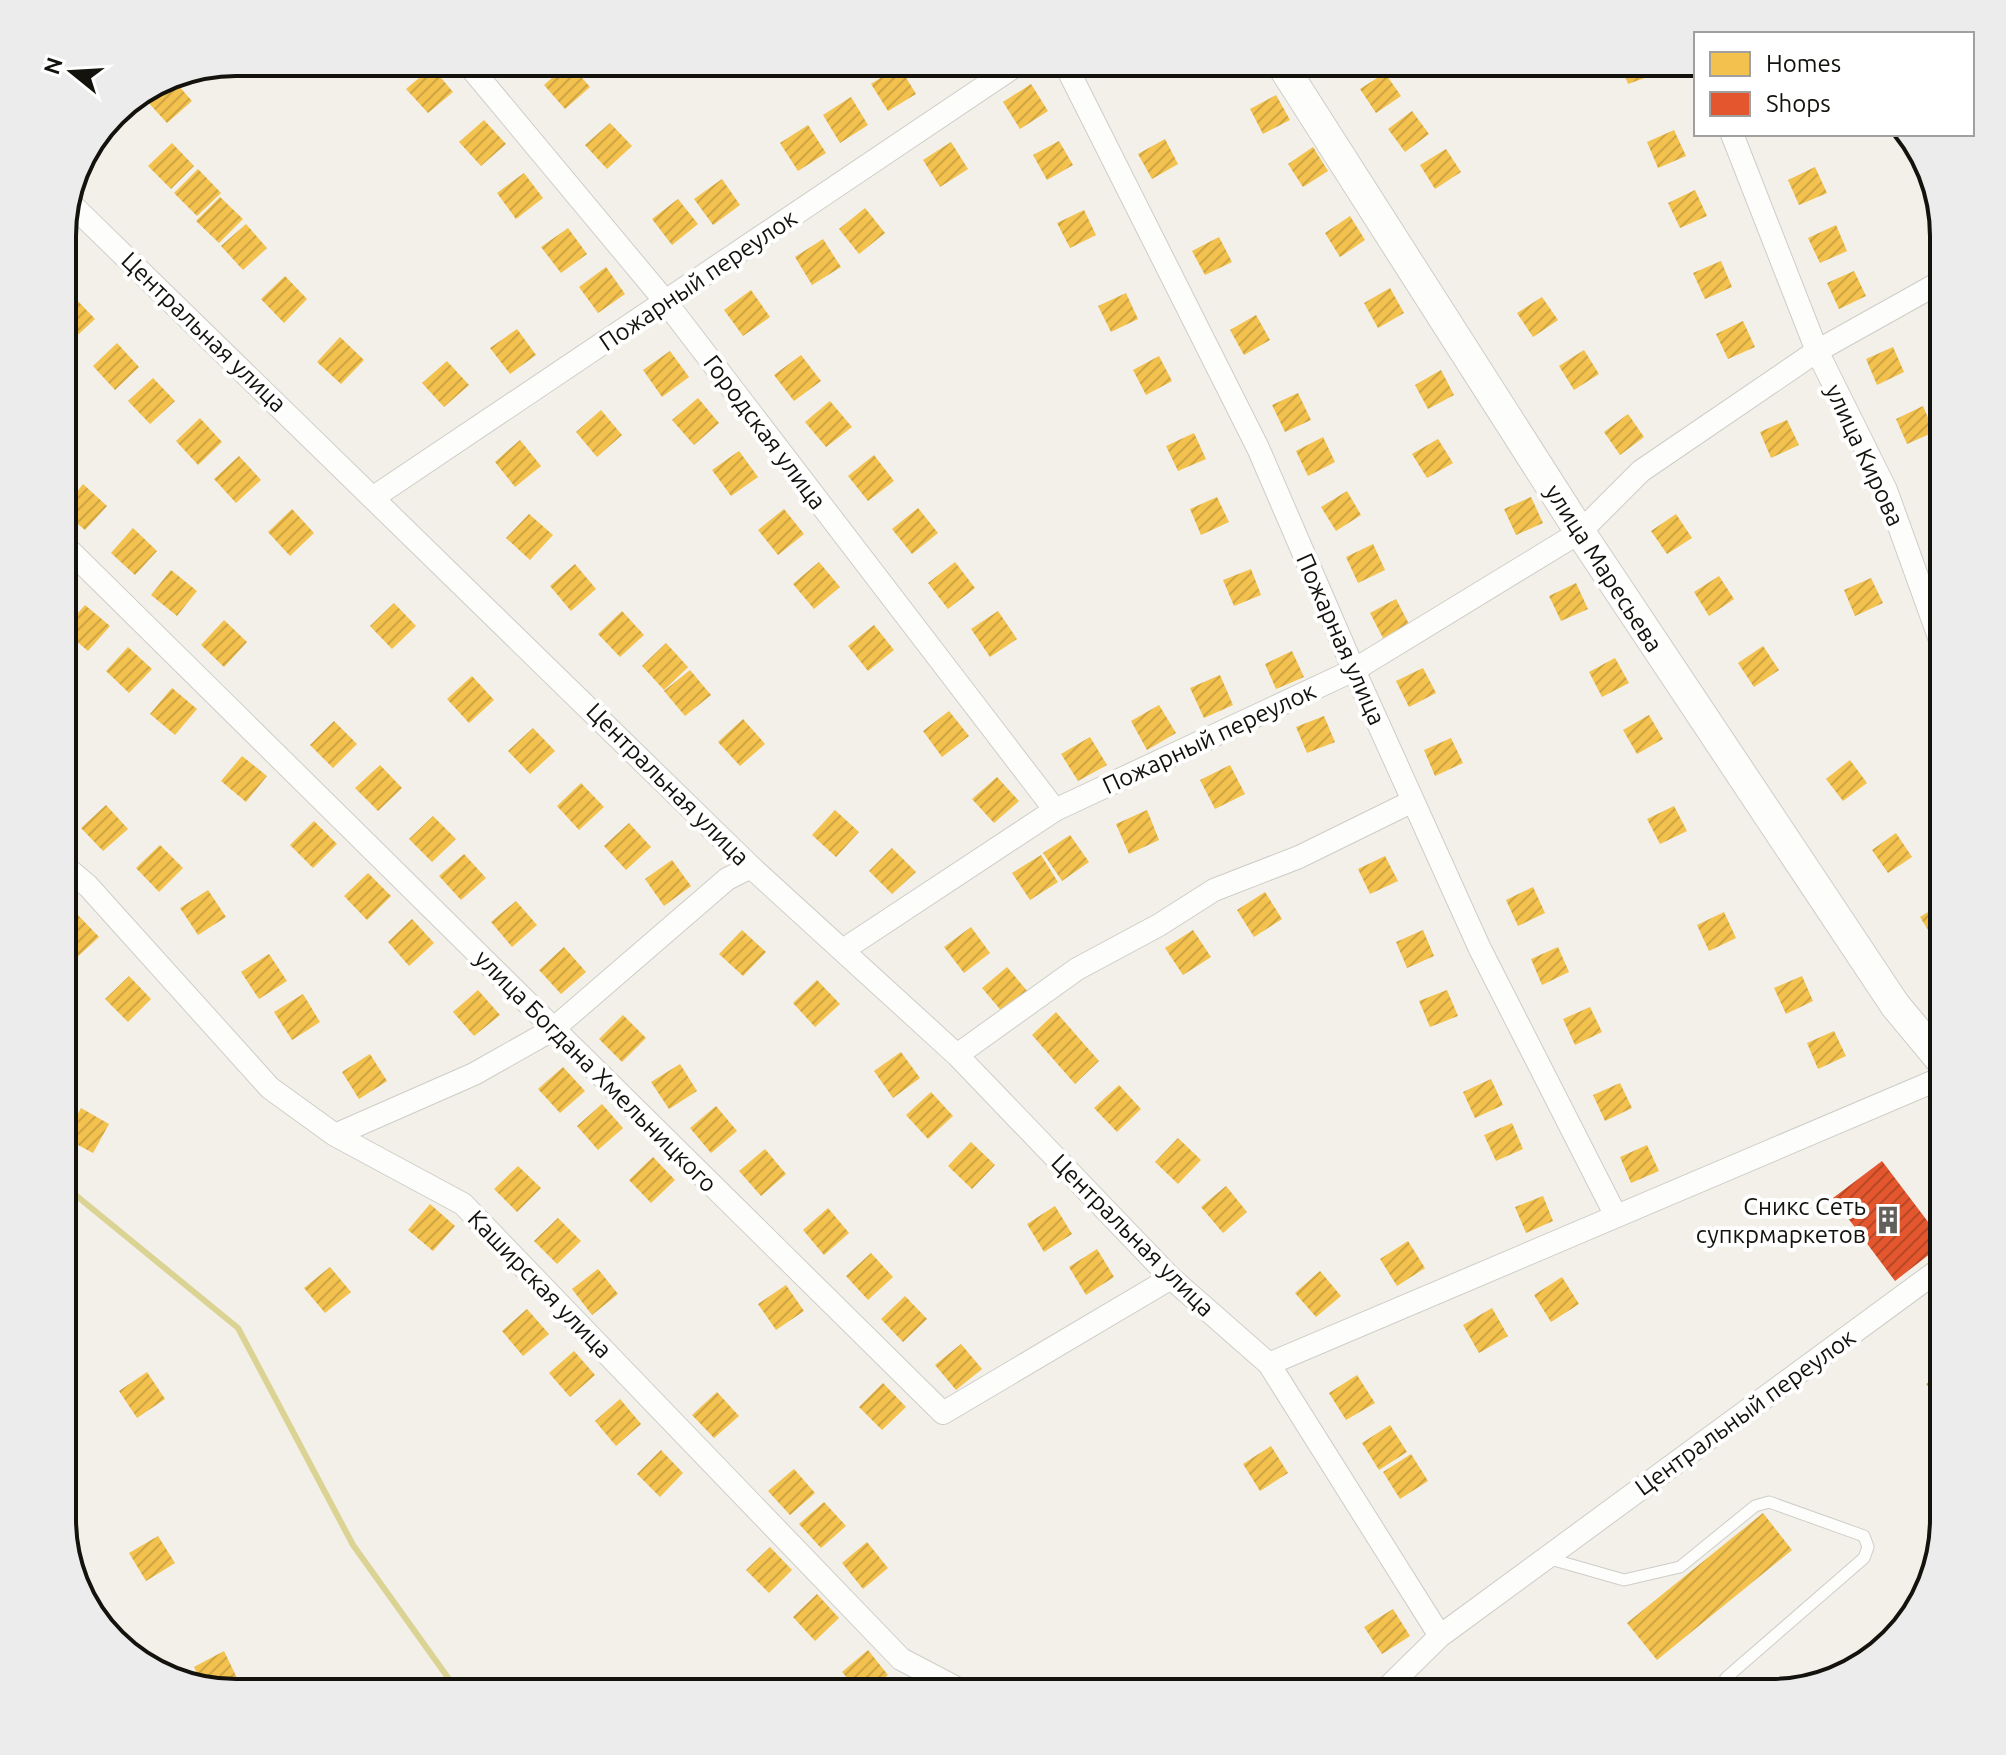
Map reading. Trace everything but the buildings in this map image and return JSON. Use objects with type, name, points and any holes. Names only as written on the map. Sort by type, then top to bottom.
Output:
[{"type":"street","name":"Городская улица","points":[[478,76],[665,301],[1055,810]]},
{"type":"street","name":"Пожарный переулок","points":[[374,497],[1000,76]]},
{"type":"street","name":"Пожарная улица","points":[[1071,76],[1258,448],[1480,949],[1616,1216]]},
{"type":"street","name":"улица Маресьева","points":[[1289,76],[1580,532],[1895,1005],[1930,1047]]},
{"type":"street","name":"улица Кирова","points":[[1733,136],[1817,351],[1886,490],[1930,612]]},
{"type":"street","name":"Центральная улица","points":[[78,211],[751,867],[957,1055],[1171,1278],[1269,1364],[1440,1636]]},
{"type":"street","name":"улица Кирова","points":[[1580,532],[1641,471],[1817,351],[1930,288]]},
{"type":"street","name":"Пожарный переулок","points":[[843,950],[1055,810],[1354,670],[1580,532]]},
{"type":"street","name":"улица Богдана Хмельницкого","points":[[76,557],[382,855],[552,1030],[943,1413],[1171,1278]]},
{"type":"street","points":[[957,1055],[1077,969],[1159,925],[1214,890],[1299,857],[1413,801]]},
{"type":"street","points":[[335,1135],[474,1074],[552,1030],[727,879],[751,867]]},
{"type":"street","name":"Каширская улица","points":[[76,876],[270,1088],[335,1135],[463,1204],[901,1659],[939,1679]]},
{"type":"street","points":[[1269,1364],[1930,1083]]},
{"type":"street","name":"Центральный переулок","points":[[1396,1679],[1440,1636],[1930,1276]]},
{"type":"lane","points":[[1547,1558],[1624,1580],[1680,1567],[1755,1506],[1769,1502],[1864,1536],[1868,1547],[1864,1558],[1726,1679]]},
{"type":"waterway","points":[[76,1195],[238,1328],[353,1545],[449,1679]]},
{"type":"place","name":"Сникс Сеть супкрмаркетов","points":[[1888,1220]]}]
